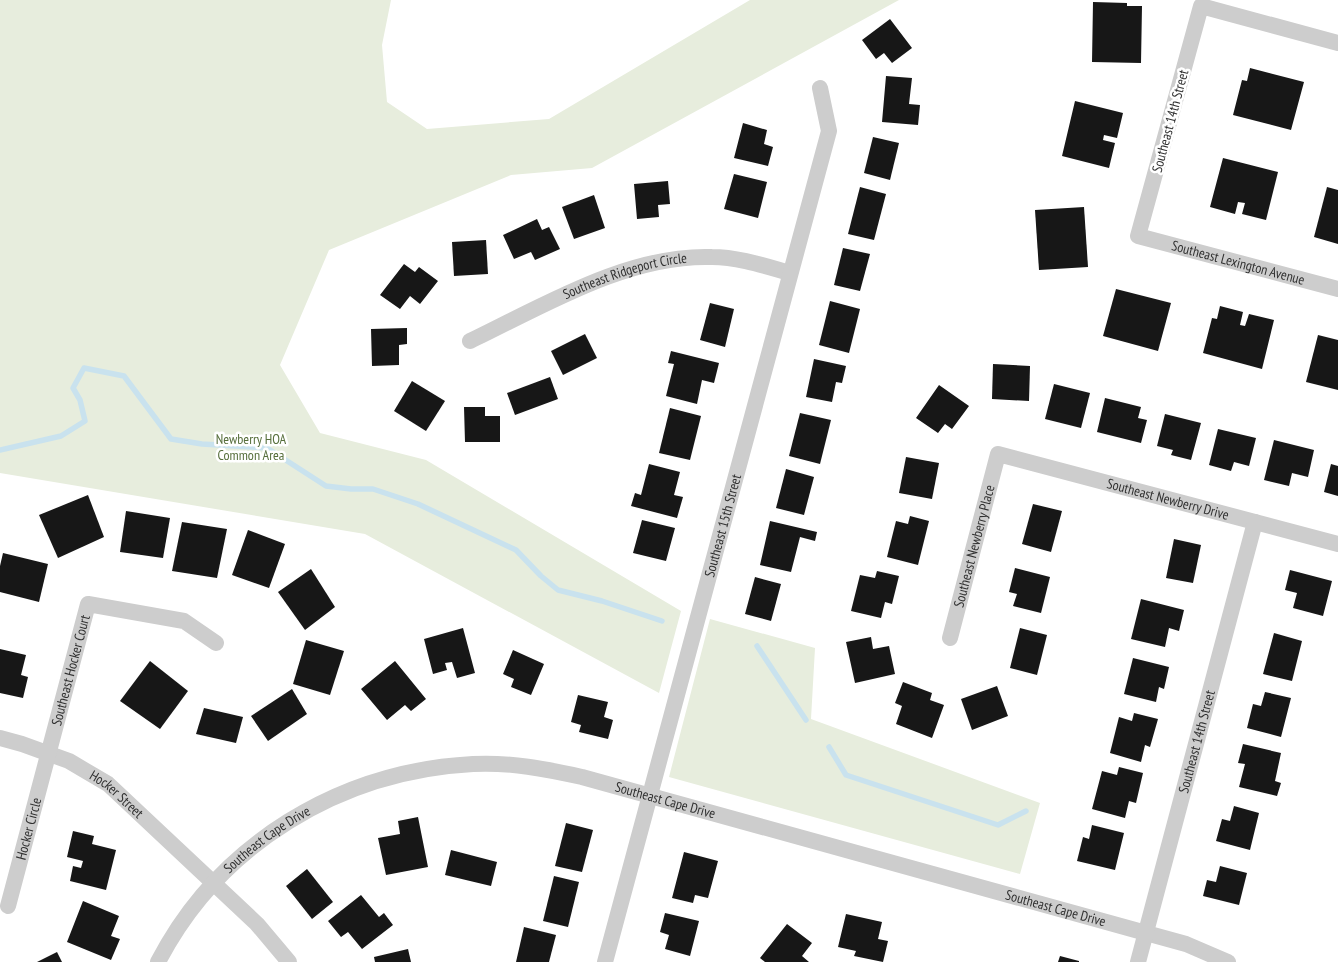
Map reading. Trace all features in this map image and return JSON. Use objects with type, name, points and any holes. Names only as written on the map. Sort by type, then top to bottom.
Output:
[{"type":"street","name":"Southeast 14th Street","points":[[1138,236],[1201,6],[1338,43]]},
{"type":"street","name":"Southeast 15th Street","points":[[605,962],[829,131],[820,88]]},
{"type":"street","name":"Southeast Lexington Avenue","points":[[1138,236],[1338,290]]},
{"type":"street","name":"Southeast Ridgeport Circle","points":[[470,341],[597,280],[664,260],[697,257],[728,258],[790,274]]},
{"type":"street","name":"Southeast Newberry Drive","points":[[998,454],[1338,544]]},
{"type":"street","name":"Southeast Newberry Place","points":[[950,638],[998,454]]},
{"type":"street","name":"Southeast 14th Street","points":[[1138,962],[1255,522]]},
{"type":"street","name":"Southeast Hocker Court","points":[[48,752],[88,604],[184,621],[216,643]]},
{"type":"street","name":"Hocker Street","points":[[0,738],[48,752],[69,761],[108,784],[257,924],[289,962]]},
{"type":"street","name":"Hocker Circle","points":[[8,906],[48,752]]},
{"type":"street","name":"Southeast Cape Drive","points":[[158,962],[180,924],[212,883],[245,851],[280,826],[312,807],[349,790],[386,778],[473,764],[512,765],[548,770],[650,796],[1186,944],[1228,962]]},
{"type":"green space","name":"Newberry HOA Common Area","points":[[0,0],[391,0],[382,45],[387,102],[427,129],[549,119],[750,0],[899,0],[592,168],[511,175],[329,250],[280,365],[320,433],[426,460],[681,611],[659,693],[365,534],[0,473]]},
{"type":"green space","points":[[710,619],[815,648],[811,719],[1040,803],[1020,874],[669,777]]},
{"type":"building","points":[[1093,2],[1127,3],[1127,6],[1142,6],[1141,63],[1092,62]]},
{"type":"building","points":[[890,19],[912,48],[892,63],[884,53],[876,59],[862,40]]},
{"type":"building","points":[[1250,68],[1304,82],[1291,130],[1233,115],[1242,80],[1247,81]]},
{"type":"building","points":[[886,76],[912,78],[909,104],[920,105],[918,125],[882,122]]},
{"type":"building","points":[[1075,101],[1123,113],[1117,138],[1104,135],[1103,140],[1115,143],[1109,168],[1062,156]]},
{"type":"building","points":[[743,123],[767,130],[764,144],[773,147],[768,166],[734,158]]},
{"type":"building","points":[[873,137],[899,143],[890,180],[864,173]]},
{"type":"building","points":[[1223,158],[1278,172],[1266,220],[1242,214],[1245,203],[1238,202],[1235,214],[1210,207]]},
{"type":"building","points":[[734,174],[767,182],[758,218],[724,209]]},
{"type":"building","points":[[668,181],[670,204],[658,205],[659,217],[637,219],[634,184]]},
{"type":"building","points":[[860,187],[886,194],[874,240],[848,234]]},
{"type":"building","points":[[1327,187],[1338,190],[1338,244],[1314,237]]},
{"type":"building","points":[[594,195],[605,228],[574,239],[562,207]]},
{"type":"building","points":[[1084,207],[1088,267],[1039,270],[1035,210]]},
{"type":"building","points":[[537,219],[542,230],[549,227],[560,249],[535,260],[531,252],[514,259],[503,235]]},
{"type":"building","points":[[486,240],[488,274],[454,276],[452,242]]},
{"type":"building","points":[[843,248],[870,254],[860,291],[834,285]]},
{"type":"building","points":[[404,264],[415,272],[419,267],[438,281],[420,304],[410,296],[400,309],[380,295]]},
{"type":"building","points":[[1116,289],[1171,303],[1158,351],[1103,336]]},
{"type":"building","points":[[830,301],[860,309],[849,353],[819,345]]},
{"type":"building","points":[[710,303],[734,309],[725,347],[700,340]]},
{"type":"building","points":[[1220,306],[1243,312],[1240,325],[1245,326],[1249,314],[1274,320],[1262,369],[1203,353],[1212,318],[1217,319]]},
{"type":"building","points":[[407,328],[407,344],[399,345],[399,365],[372,366],[371,329]]},
{"type":"building","points":[[585,334],[597,358],[563,375],[551,351]]},
{"type":"building","points":[[1318,335],[1338,340],[1338,390],[1306,382]]},
{"type":"building","points":[[671,351],[719,363],[714,383],[702,380],[697,404],[666,396],[674,364],[668,363]]},
{"type":"building","points":[[814,359],[846,366],[842,383],[836,382],[832,402],[806,397]]},
{"type":"building","points":[[993,364],[1030,366],[1029,401],[992,399]]},
{"type":"building","points":[[550,377],[558,399],[515,415],[507,393]]},
{"type":"building","points":[[412,381],[445,401],[426,431],[394,411]]},
{"type":"building","points":[[1054,384],[1090,393],[1081,428],[1045,419]]},
{"type":"building","points":[[939,385],[969,406],[952,429],[945,424],[938,433],[916,418]]},
{"type":"building","points":[[1105,398],[1141,407],[1138,418],[1147,420],[1141,443],[1097,432]]},
{"type":"building","points":[[464,407],[485,407],[485,416],[500,416],[500,442],[465,442]]},
{"type":"building","points":[[670,408],[701,416],[690,460],[659,453]]},
{"type":"building","points":[[800,413],[831,420],[820,464],[789,456]]},
{"type":"building","points":[[1165,414],[1201,423],[1191,460],[1171,455],[1173,450],[1157,446]]},
{"type":"building","points":[[1218,429],[1256,438],[1249,466],[1234,462],[1231,471],[1209,465]]},
{"type":"building","points":[[1274,440],[1314,450],[1308,477],[1292,473],[1289,486],[1264,480]]},
{"type":"building","points":[[906,457],[939,463],[932,499],[899,493]]},
{"type":"building","points":[[649,464],[680,472],[674,495],[683,497],[677,518],[631,506],[635,493],[641,495]]},
{"type":"building","points":[[1331,464],[1338,466],[1338,496],[1324,492]]},
{"type":"building","points":[[786,469],[814,477],[804,515],[776,508]]},
{"type":"building","points":[[88,495],[104,537],[58,558],[39,515]]},
{"type":"building","points":[[1033,504],[1062,511],[1051,552],[1022,544]]},
{"type":"building","points":[[126,511],[170,518],[163,558],[120,552]]},
{"type":"building","points":[[910,516],[929,521],[918,565],[887,557],[896,521],[908,524]]},
{"type":"building","points":[[642,520],[675,528],[666,561],[633,553]]},
{"type":"building","points":[[770,521],[817,532],[815,541],[800,537],[791,572],[760,565]]},
{"type":"building","points":[[182,522],[227,529],[217,578],[172,571]]},
{"type":"building","points":[[248,530],[285,544],[269,588],[232,575]]},
{"type":"building","points":[[1174,539],[1201,545],[1193,583],[1166,578]]},
{"type":"building","points":[[3,553],[48,564],[39,602],[0,592],[0,566]]},
{"type":"building","points":[[1015,568],[1050,577],[1041,613],[1013,606],[1017,594],[1009,592]]},
{"type":"building","points":[[311,569],[335,607],[305,630],[278,592]]},
{"type":"building","points":[[1290,570],[1332,581],[1323,616],[1293,608],[1297,593],[1285,590]]},
{"type":"building","points":[[877,571],[899,576],[892,604],[885,602],[881,618],[851,611],[860,575],[875,578]]},
{"type":"building","points":[[755,577],[781,584],[771,621],[745,614]]},
{"type":"building","points":[[1141,599],[1184,610],[1179,631],[1169,628],[1165,647],[1131,639]]},
{"type":"building","points":[[463,628],[475,673],[457,678],[452,662],[445,663],[447,670],[433,674],[424,639]]},
{"type":"building","points":[[1020,628],[1047,635],[1037,675],[1010,668]]},
{"type":"building","points":[[1274,633],[1302,641],[1292,681],[1263,674]]},
{"type":"building","points":[[871,637],[873,649],[889,646],[895,674],[855,683],[846,642]]},
{"type":"building","points":[[306,640],[344,651],[330,695],[293,684]]},
{"type":"building","points":[[0,649],[26,655],[21,675],[28,677],[23,698],[0,693]]},
{"type":"building","points":[[513,650],[544,664],[531,695],[511,687],[514,679],[503,674]]},
{"type":"building","points":[[1133,658],[1169,667],[1164,689],[1159,687],[1156,702],[1124,694]]},
{"type":"building","points":[[150,661],[188,691],[160,729],[120,701]]},
{"type":"building","points":[[395,661],[426,699],[411,711],[405,705],[387,720],[361,689]]},
{"type":"building","points":[[903,682],[932,693],[930,700],[944,705],[932,738],[896,724],[902,706],[895,703]]},
{"type":"building","points":[[997,686],[1008,716],[972,730],[961,699]]},
{"type":"building","points":[[292,689],[307,714],[268,741],[251,716]]},
{"type":"building","points":[[1265,692],[1291,698],[1281,737],[1247,728],[1253,704],[1261,706]]},
{"type":"building","points":[[578,695],[608,702],[604,717],[613,720],[608,739],[579,732],[581,725],[571,722]]},
{"type":"building","points":[[204,708],[243,717],[236,743],[196,734]]},
{"type":"building","points":[[1134,713],[1158,719],[1150,747],[1145,745],[1141,762],[1110,753],[1119,717],[1132,721]]},
{"type":"building","points":[[1243,744],[1281,753],[1275,781],[1281,783],[1277,796],[1239,787],[1245,764],[1238,763]]},
{"type":"building","points":[[1119,767],[1143,773],[1136,803],[1129,801],[1125,818],[1092,809],[1102,771],[1117,775]]},
{"type":"building","points":[[1234,806],[1259,813],[1250,850],[1216,841],[1222,819],[1230,821]]},
{"type":"building","points":[[418,817],[428,867],[386,875],[378,838],[400,834],[398,821]]},
{"type":"building","points":[[566,823],[593,830],[582,872],[555,866]]},
{"type":"building","points":[[1092,825],[1124,833],[1115,870],[1077,861],[1083,837],[1089,839]]},
{"type":"building","points":[[73,831],[94,836],[92,844],[116,850],[106,890],[70,881],[73,866],[81,868],[83,861],[67,857]]},
{"type":"building","points":[[451,850],[497,862],[491,886],[445,875]]},
{"type":"building","points":[[684,852],[718,861],[708,898],[695,895],[693,903],[672,898]]},
{"type":"building","points":[[1220,866],[1247,873],[1239,905],[1203,896],[1207,880],[1216,882]]},
{"type":"building","points":[[307,869],[333,902],[312,919],[286,886]]},
{"type":"building","points":[[554,876],[579,882],[568,927],[543,921]]},
{"type":"building","points":[[361,895],[379,917],[384,913],[393,925],[362,949],[348,932],[341,937],[328,921]]},
{"type":"building","points":[[83,901],[119,916],[111,936],[120,939],[111,960],[67,942]]},
{"type":"building","points":[[665,913],[699,921],[690,956],[665,949],[669,935],[660,932]]},
{"type":"building","points":[[846,914],[882,922],[878,939],[888,941],[883,962],[854,956],[856,951],[838,947]]},
{"type":"building","points":[[787,924],[812,943],[802,956],[809,962],[765,962],[760,958]]},
{"type":"building","points":[[524,927],[556,935],[549,962],[516,962]]},
{"type":"building","points":[[408,949],[411,962],[375,962],[374,957]]},
{"type":"building","points":[[57,952],[62,962],[37,962]]},
{"type":"building","points":[[1060,956],[1079,961],[1079,962],[1058,962]]},
{"type":"waterway","points":[[0,450],[61,436],[85,421],[80,400],[73,388],[84,368],[124,376],[171,439],[202,444],[267,448],[326,486],[373,489],[418,504],[516,550],[541,576],[558,590],[602,601],[662,621]]},
{"type":"waterway","points":[[757,646],[806,720]]},
{"type":"waterway","points":[[829,747],[846,775],[998,825],[1026,811]]}]
